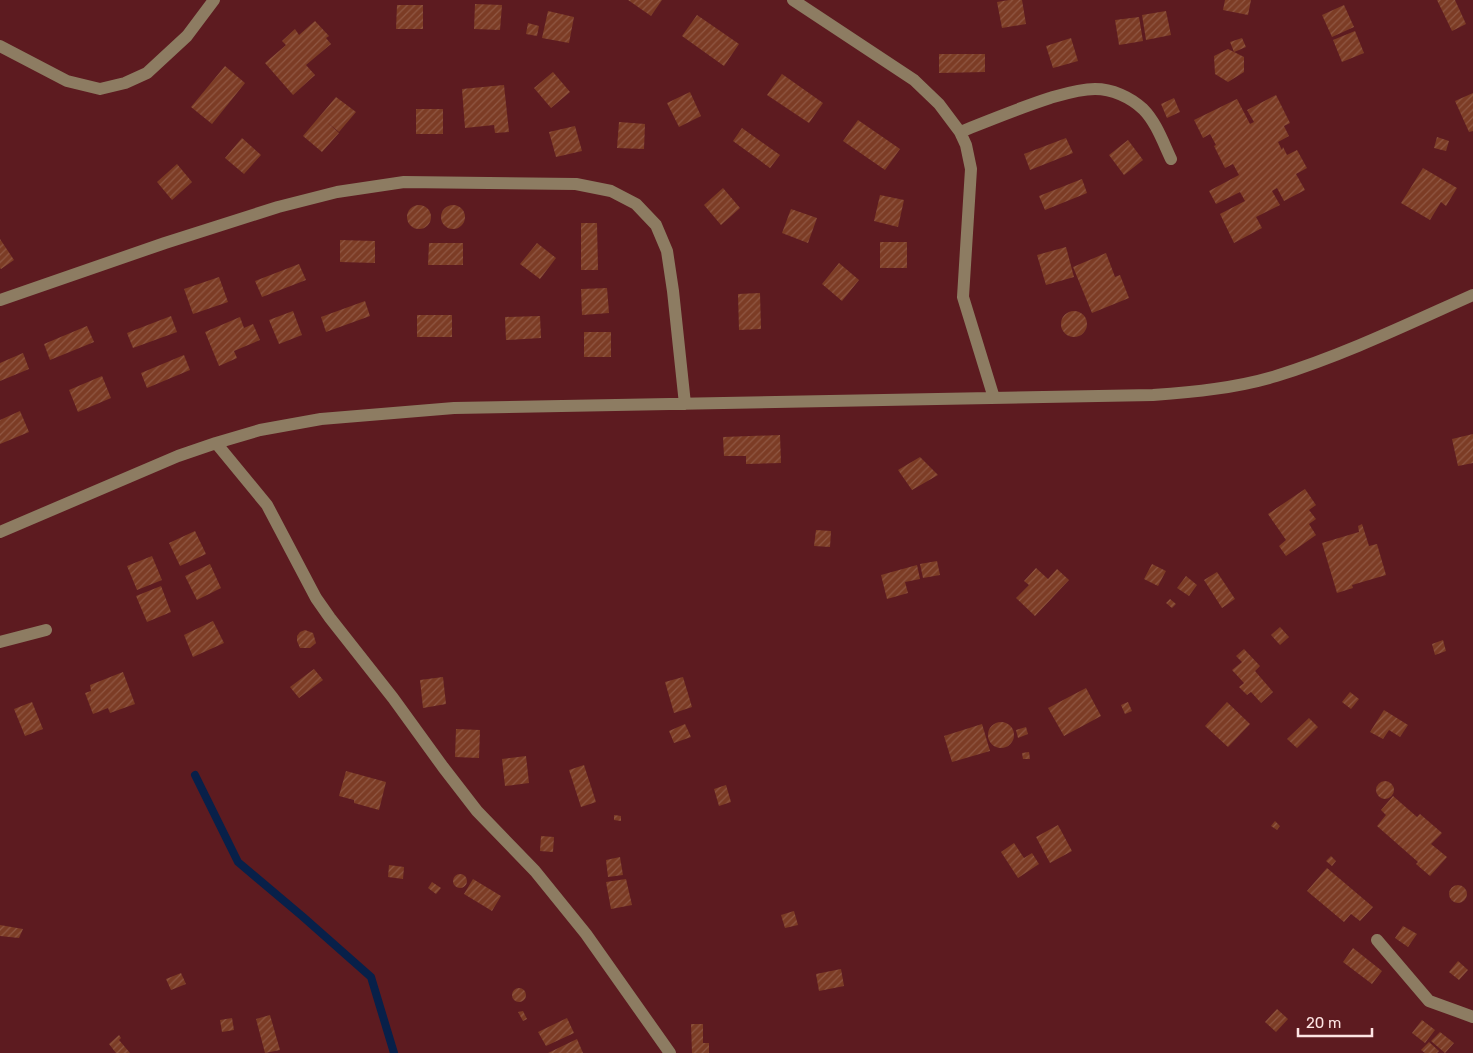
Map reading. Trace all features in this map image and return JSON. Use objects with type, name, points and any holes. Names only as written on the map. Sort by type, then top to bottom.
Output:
[{"type":"street","points":[[0,46],[67,81],[100,89],[125,83],[147,73],[187,36],[214,0]]},
{"type":"street","points":[[793,0],[812,6],[914,80],[939,104],[960,132],[966,144],[971,169],[963,297],[994,398]]},
{"type":"street","points":[[960,132],[1033,104],[1071,92],[1094,88],[1120,94],[1144,110],[1154,124],[1171,159]]},
{"type":"street","points":[[0,300],[165,243],[278,207],[337,192],[404,182],[576,184],[611,191],[636,204],[656,225],[667,252],[686,404]]},
{"type":"street","points":[[0,532],[178,456],[260,430],[330,418],[454,408],[1153,396],[1215,390],[1275,376],[1335,355],[1473,295]]},
{"type":"street","points":[[216,443],[267,505],[316,598],[330,618],[393,698],[443,768],[477,811],[535,871],[586,934],[670,1053]]},
{"type":"street","points":[[0,642],[46,630]]},
{"type":"street","points":[[1377,940],[1429,1001],[1473,1017]]},
{"type":"building","points":[[628,0],[662,0],[651,16]]},
{"type":"building","points":[[1022,0],[1026,24],[1002,28],[997,2]]},
{"type":"building","points":[[1225,0],[1251,0],[1248,15],[1223,10]]},
{"type":"building","points":[[1437,0],[1455,0],[1466,24],[1452,31]]},
{"type":"building","points":[[475,4],[502,5],[500,30],[474,29]]},
{"type":"building","points":[[397,5],[423,5],[423,29],[396,29]]},
{"type":"building","points":[[1344,5],[1354,27],[1332,37],[1322,15]]},
{"type":"building","points":[[548,11],[574,17],[569,43],[542,38]]},
{"type":"building","points":[[1166,11],[1171,35],[1146,40],[1142,15]]},
{"type":"building","points":[[697,15],[739,44],[724,66],[682,36]]},
{"type":"building","points":[[1139,17],[1143,41],[1119,45],[1115,20]]},
{"type":"building","points":[[315,21],[329,36],[326,38],[331,44],[306,65],[315,75],[293,95],[265,63],[286,45],[282,41],[295,29],[299,35]]},
{"type":"building","points":[[528,23],[539,26],[537,36],[526,34]]},
{"type":"building","points":[[1355,31],[1364,53],[1342,62],[1333,40]]},
{"type":"building","points":[[1071,38],[1078,61],[1053,68],[1046,46]]},
{"type":"building","points":[[1242,38],[1246,47],[1234,52],[1230,42]]},
{"type":"building","points":[[1228,49],[1244,57],[1244,72],[1228,82],[1215,74],[1214,56]]},
{"type":"building","points":[[939,54],[985,54],[985,72],[939,73]]},
{"type":"building","points":[[225,66],[245,83],[212,124],[191,107]]},
{"type":"building","points":[[553,72],[570,92],[551,108],[534,88]]},
{"type":"building","points":[[782,74],[823,103],[809,123],[767,95]]},
{"type":"building","points":[[504,85],[509,132],[495,133],[494,125],[465,128],[462,89]]},
{"type":"building","points":[[690,92],[701,116],[679,127],[667,103]]},
{"type":"building","points":[[1473,93],[1473,131],[1469,132],[1455,101]]},
{"type":"building","points":[[1276,95],[1290,123],[1284,126],[1289,136],[1278,142],[1287,155],[1297,150],[1307,168],[1296,174],[1305,190],[1284,201],[1277,188],[1272,191],[1280,205],[1256,217],[1262,228],[1234,243],[1220,214],[1245,201],[1240,192],[1216,204],[1209,191],[1239,175],[1233,164],[1225,168],[1210,134],[1203,138],[1194,120],[1237,99],[1250,124],[1254,122],[1247,110]]},
{"type":"building","points":[[336,97],[356,112],[339,132],[327,122],[339,133],[322,152],[303,136]]},
{"type":"building","points":[[1174,98],[1180,112],[1167,118],[1161,104]]},
{"type":"building","points":[[416,109],[443,109],[443,134],[416,134]]},
{"type":"building","points":[[858,120],[900,149],[885,170],[843,141]]},
{"type":"building","points":[[619,122],[645,124],[644,149],[617,148]]},
{"type":"building","points":[[575,126],[582,151],[556,157],[549,132]]},
{"type":"building","points":[[742,128],[780,155],[770,168],[733,141]]},
{"type":"building","points":[[1437,137],[1449,141],[1446,151],[1434,148]]},
{"type":"building","points":[[242,138],[261,155],[244,174],[225,158]]},
{"type":"building","points":[[1066,138],[1073,153],[1030,170],[1024,154]]},
{"type":"building","points":[[1128,140],[1143,160],[1124,175],[1109,155]]},
{"type":"building","points":[[177,164],[192,182],[172,200],[157,182]]},
{"type":"building","points":[[1423,168],[1457,188],[1446,206],[1441,202],[1430,220],[1401,203]]},
{"type":"building","points":[[1082,179],[1087,193],[1045,210],[1039,196]]},
{"type":"building","points":[[723,188],[740,208],[721,225],[704,205]]},
{"type":"building","points":[[880,195],[904,200],[898,227],[874,221]]},
{"type":"building","points":[[419,205],[424,206],[430,212],[430,222],[424,228],[419,229],[414,228],[408,222],[407,217],[408,212],[414,206]]},
{"type":"building","points":[[453,205],[461,209],[465,217],[461,225],[453,229],[445,225],[441,217],[445,209]]},
{"type":"building","points":[[791,209],[817,218],[808,243],[782,233]]},
{"type":"building","points":[[581,223],[597,223],[598,270],[581,270]]},
{"type":"building","points":[[0,239],[14,260],[1,269],[0,268]]},
{"type":"building","points":[[340,240],[375,241],[375,263],[340,262]]},
{"type":"building","points":[[880,242],[907,242],[907,268],[880,268]]},
{"type":"building","points":[[429,243],[463,243],[463,265],[428,265]]},
{"type":"building","points":[[537,243],[556,258],[540,279],[520,264]]},
{"type":"building","points":[[1066,247],[1074,277],[1046,285],[1037,255]]},
{"type":"building","points":[[1106,253],[1115,277],[1120,275],[1129,298],[1092,313],[1073,267]]},
{"type":"building","points":[[839,263],[859,280],[842,301],[822,284]]},
{"type":"building","points":[[299,264],[306,280],[262,297],[255,281]]},
{"type":"building","points":[[219,277],[228,302],[193,314],[184,289]]},
{"type":"building","points":[[607,288],[609,313],[582,315],[581,289]]},
{"type":"building","points":[[760,293],[761,329],[739,330],[738,294]]},
{"type":"building","points":[[365,301],[370,316],[326,332],[321,317]]},
{"type":"building","points":[[293,311],[302,335],[279,344],[269,320]]},
{"type":"building","points":[[1074,311],[1083,315],[1087,324],[1083,333],[1074,337],[1065,333],[1061,324],[1065,315]]},
{"type":"building","points":[[417,315],[452,315],[452,337],[417,337]]},
{"type":"building","points":[[171,316],[177,332],[133,348],[127,333]]},
{"type":"building","points":[[540,316],[541,338],[506,340],[505,317]]},
{"type":"building","points":[[240,317],[244,328],[253,324],[260,340],[234,351],[237,358],[219,366],[205,332]]},
{"type":"building","points":[[87,326],[94,342],[50,360],[44,344]]},
{"type":"building","points":[[584,332],[611,332],[611,357],[584,357]]},
{"type":"building","points":[[23,353],[29,369],[0,381],[0,363]]},
{"type":"building","points":[[184,355],[190,370],[147,388],[141,373]]},
{"type":"building","points":[[102,376],[111,398],[78,412],[69,390]]},
{"type":"building","points":[[20,411],[29,432],[0,444],[0,420]]},
{"type":"building","points":[[1473,434],[1473,463],[1458,466],[1452,439]]},
{"type":"building","points":[[780,435],[781,463],[746,464],[746,456],[724,456],[723,437]]},
{"type":"building","points":[[920,457],[938,475],[912,490],[898,470]]},
{"type":"building","points":[[1305,489],[1316,505],[1309,510],[1316,519],[1309,524],[1316,535],[1286,556],[1279,546],[1286,540],[1268,514]]},
{"type":"building","points":[[1362,524],[1369,546],[1377,544],[1386,575],[1352,585],[1353,588],[1337,593],[1322,543],[1359,532],[1358,526]]},
{"type":"building","points":[[816,530],[831,531],[830,547],[814,546]]},
{"type":"building","points":[[195,531],[206,554],[180,566],[169,543]]},
{"type":"building","points":[[152,556],[162,580],[137,590],[127,566]]},
{"type":"building","points":[[937,561],[940,575],[923,578],[920,564]]},
{"type":"building","points":[[210,564],[221,588],[197,600],[185,576]]},
{"type":"building","points":[[1152,564],[1166,571],[1158,586],[1144,579]]},
{"type":"building","points":[[917,565],[920,579],[905,582],[908,593],[887,599],[881,575]]},
{"type":"building","points":[[1036,568],[1048,579],[1057,569],[1069,580],[1035,616],[1016,598],[1029,585],[1024,581]]},
{"type":"building","points":[[1217,572],[1235,599],[1222,608],[1204,580]]},
{"type":"building","points":[[1186,576],[1197,585],[1189,596],[1177,588]]},
{"type":"building","points":[[161,586],[171,612],[147,622],[136,596]]},
{"type":"building","points":[[1170,599],[1176,604],[1172,608],[1166,603]]},
{"type":"building","points":[[213,621],[224,643],[193,657],[184,635]]},
{"type":"building","points":[[1280,627],[1289,637],[1280,645],[1271,635]]},
{"type":"building","points":[[305,630],[313,633],[316,643],[310,648],[300,648],[297,636]]},
{"type":"building","points":[[1443,640],[1446,651],[1435,655],[1432,644]]},
{"type":"building","points":[[1244,649],[1260,666],[1255,671],[1273,692],[1261,703],[1251,692],[1247,695],[1239,687],[1244,683],[1232,670],[1242,662],[1236,656]]},
{"type":"building","points":[[314,669],[323,680],[299,698],[290,687]]},
{"type":"building","points":[[123,672],[135,704],[110,713],[108,708],[93,714],[85,693],[91,691],[90,685]]},
{"type":"building","points":[[443,677],[446,704],[423,708],[420,680]]},
{"type":"building","points":[[683,677],[692,707],[674,713],[665,682]]},
{"type":"building","points":[[1086,688],[1101,716],[1064,736],[1048,708]]},
{"type":"building","points":[[1350,692],[1359,699],[1351,709],[1342,702]]},
{"type":"building","points":[[32,702],[43,729],[25,736],[14,709]]},
{"type":"building","points":[[1128,702],[1132,711],[1125,714],[1121,705]]},
{"type":"building","points":[[1227,702],[1250,724],[1228,747],[1205,726]]},
{"type":"building","points":[[1384,710],[1408,725],[1400,737],[1389,730],[1383,739],[1370,732]]},
{"type":"building","points":[[1309,718],[1318,727],[1297,748],[1287,739]]},
{"type":"building","points":[[1001,722],[1010,726],[1014,735],[1010,744],[1001,748],[992,744],[988,735],[992,726]]},
{"type":"building","points":[[685,724],[691,737],[674,743],[669,731]]},
{"type":"building","points":[[982,724],[990,751],[952,762],[944,736]]},
{"type":"building","points":[[1026,727],[1028,734],[1018,738],[1016,730]]},
{"type":"building","points":[[456,729],[480,730],[479,758],[455,757]]},
{"type":"building","points":[[1029,752],[1030,759],[1023,759],[1022,753]]},
{"type":"building","points":[[526,756],[529,783],[505,786],[502,759]]},
{"type":"building","points":[[584,765],[596,802],[581,807],[569,770]]},
{"type":"building","points":[[346,771],[386,782],[379,810],[354,803],[354,800],[339,796]]},
{"type":"building","points":[[1385,781],[1391,784],[1394,790],[1391,796],[1385,799],[1379,796],[1376,790],[1379,784]]},
{"type":"building","points":[[726,785],[731,802],[719,806],[714,789]]},
{"type":"building","points":[[1393,796],[1417,817],[1420,814],[1442,833],[1431,844],[1447,857],[1430,876],[1416,864],[1418,862],[1377,826],[1386,815],[1381,810]]},
{"type":"building","points":[[614,815],[621,816],[621,821],[614,820]]},
{"type":"building","points":[[1275,821],[1280,826],[1277,830],[1271,826]]},
{"type":"building","points":[[1058,825],[1072,851],[1050,863],[1036,837]]},
{"type":"building","points":[[541,836],[554,837],[553,852],[540,851]]},
{"type":"building","points":[[1014,843],[1024,858],[1032,853],[1039,864],[1018,878],[1001,852]]},
{"type":"building","points":[[1331,856],[1336,861],[1332,866],[1326,861]]},
{"type":"building","points":[[620,857],[623,875],[608,877],[606,860]]},
{"type":"building","points":[[389,865],[404,867],[403,879],[388,877]]},
{"type":"building","points":[[1327,868],[1373,907],[1360,921],[1351,914],[1344,922],[1307,891]]},
{"type":"building","points":[[457,874],[463,874],[467,881],[463,888],[457,888],[453,884],[453,878]]},
{"type":"building","points":[[473,879],[501,896],[492,911],[464,894]]},
{"type":"building","points":[[626,879],[632,905],[611,909],[606,882]]},
{"type":"building","points":[[432,882],[441,888],[436,894],[428,888]]},
{"type":"building","points":[[1458,885],[1464,888],[1467,894],[1464,900],[1458,903],[1452,900],[1449,894],[1452,888]]},
{"type":"building","points":[[794,911],[798,925],[785,928],[781,915]]},
{"type":"building","points":[[0,925],[23,929],[19,938],[0,936]]},
{"type":"building","points":[[1403,926],[1417,934],[1408,947],[1395,938]]},
{"type":"building","points":[[1353,948],[1382,971],[1372,984],[1343,962]]},
{"type":"building","points":[[1458,961],[1468,970],[1459,980],[1449,972]]},
{"type":"building","points":[[841,969],[844,986],[819,991],[816,974]]},
{"type":"building","points":[[181,973],[186,984],[171,990],[166,979]]},
{"type":"building","points":[[516,988],[522,988],[526,995],[522,1002],[516,1002],[512,998],[512,992]]},
{"type":"building","points":[[1277,1009],[1288,1019],[1276,1032],[1265,1022]]},
{"type":"building","points":[[523,1011],[527,1019],[523,1021],[518,1012]]},
{"type":"building","points":[[270,1015],[280,1050],[265,1053],[256,1019]]},
{"type":"building","points":[[232,1018],[234,1030],[222,1032],[220,1020]]},
{"type":"building","points":[[567,1018],[574,1033],[546,1046],[538,1032]]},
{"type":"building","points":[[1422,1020],[1435,1030],[1425,1043],[1412,1033]]},
{"type":"building","points":[[691,1024],[703,1024],[703,1043],[709,1043],[709,1053],[692,1053]]},
{"type":"building","points":[[1440,1032],[1454,1043],[1445,1053],[1431,1041]]},
{"type":"building","points":[[119,1035],[121,1038],[119,1040],[130,1053],[116,1053],[109,1044]]},
{"type":"building","points":[[577,1039],[583,1053],[548,1053]]},
{"type":"building","points":[[1429,1042],[1439,1051],[1437,1053],[1425,1053],[1421,1050]]},
{"type":"waterway","points":[[195,775],[238,862],[371,977],[394,1053]]}]
